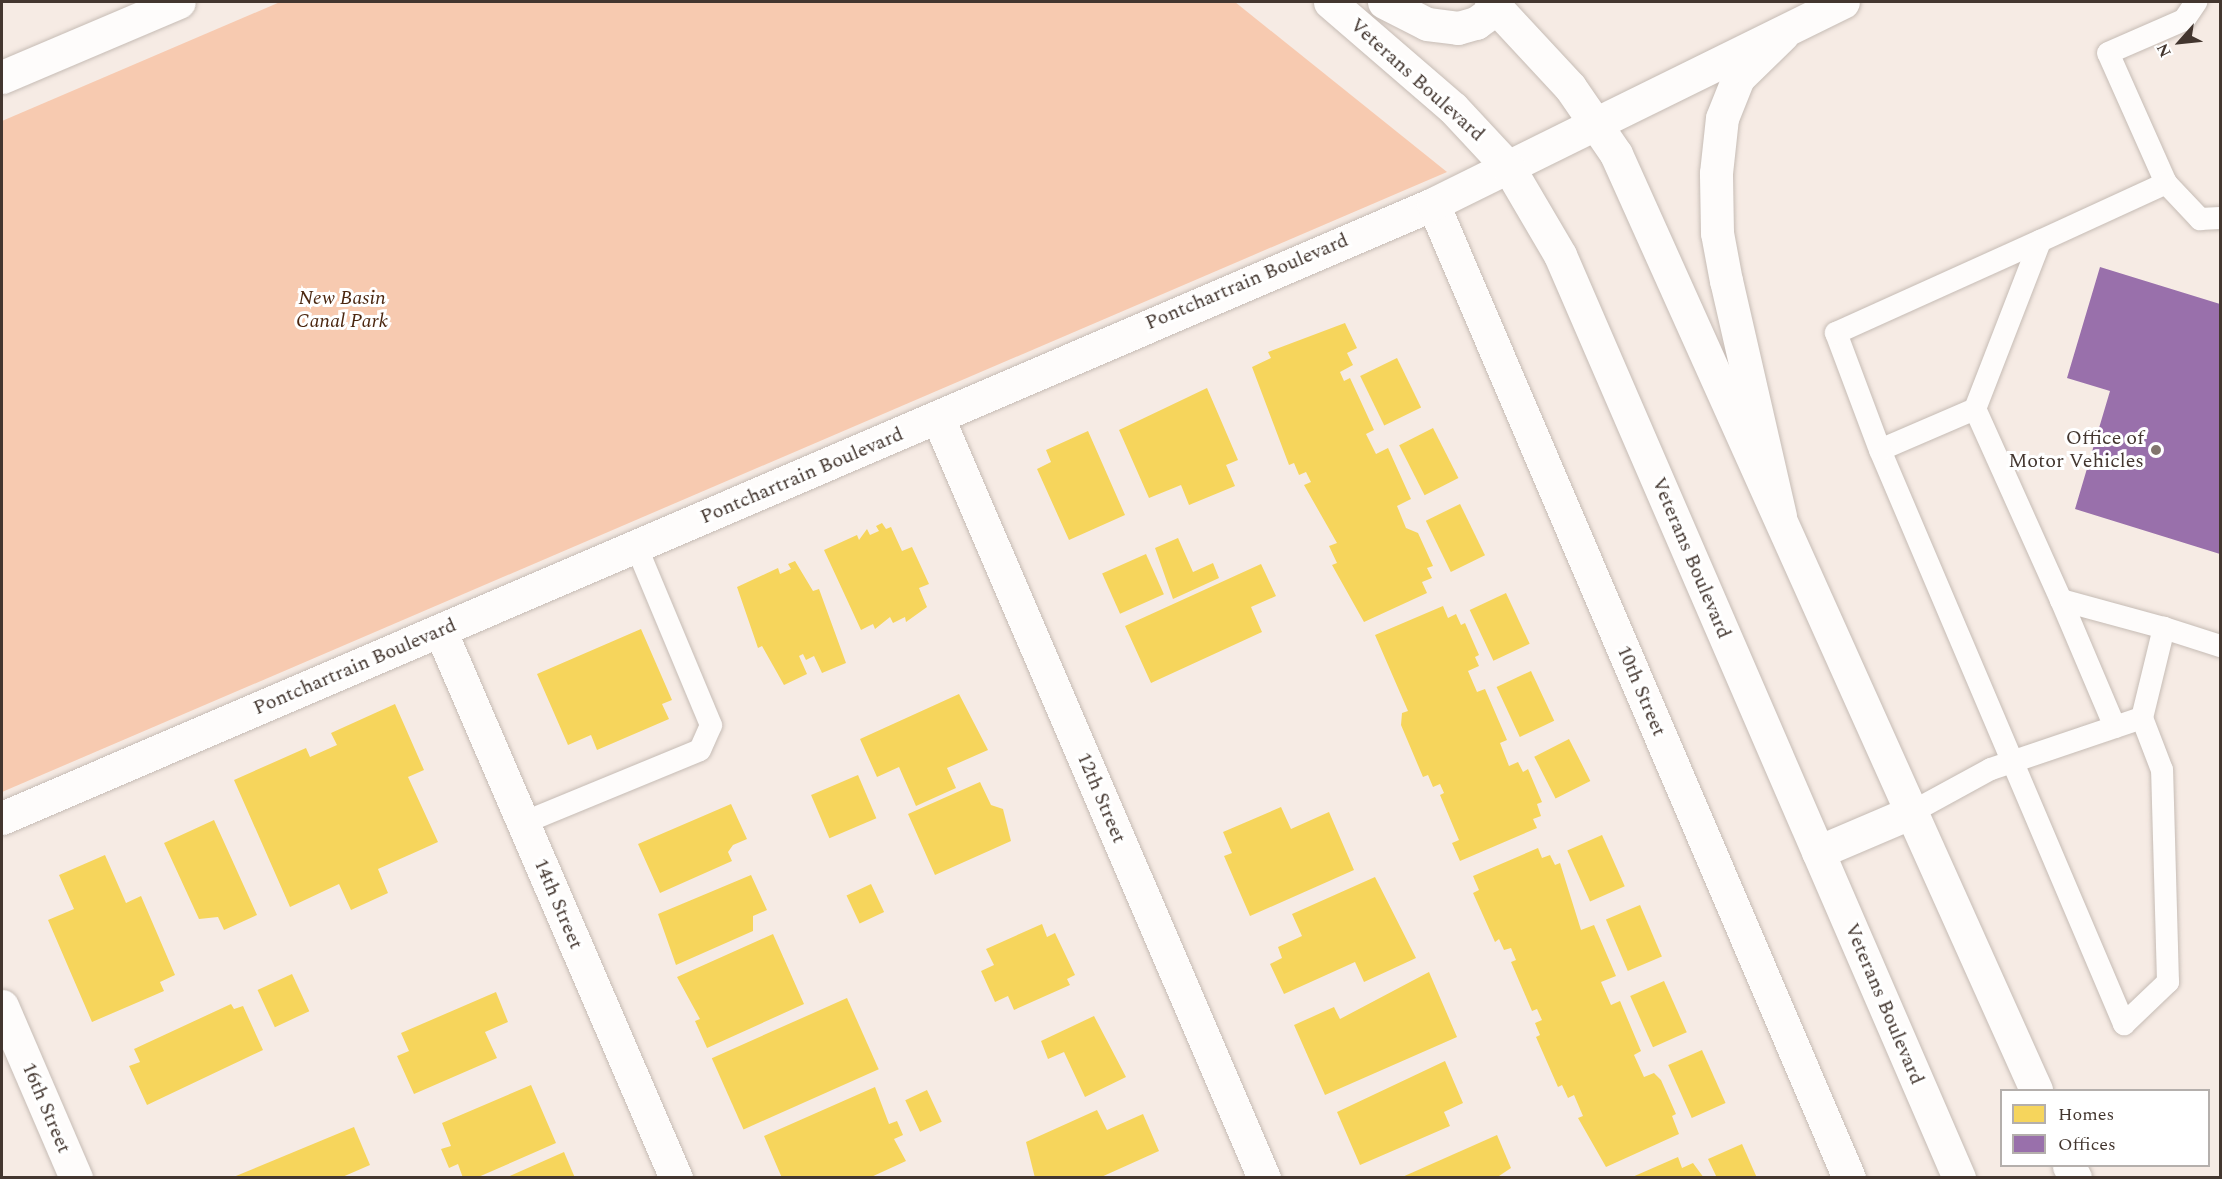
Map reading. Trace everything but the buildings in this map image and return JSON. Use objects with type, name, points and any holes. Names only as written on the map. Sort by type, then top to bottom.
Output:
[{"type":"main road","name":"Veterans Boulevard","points":[[1330,2],[1453,108],[1509,168],[1560,255],[1959,1178]]},
{"type":"main road","points":[[1384,2],[1427,24],[1458,28],[1476,23],[1497,3],[1597,123],[1641,204],[2036,1089]]},
{"type":"main road","points":[[1780,516],[1724,272],[1716,173],[1722,118],[1738,78],[1782,35],[1843,2]]},
{"type":"main road","points":[[2,77],[163,5]]},
{"type":"main road","name":"Pontchartrain Boulevard","points":[[2,818],[1433,204],[1782,35]]},
{"type":"main road","name":"10th Street","points":[[1433,204],[1849,1178]]},
{"type":"main road","name":"12th Street","points":[[938,418],[1264,1178]]},
{"type":"main road","name":"14th Street","points":[[440,630],[676,1178]]},
{"type":"main road","points":[[1818,852],[1912,812]]},
{"type":"main road","name":"16th Street","points":[[2,1006],[76,1178]]},
{"type":"lane","points":[[2196,2],[2184,20],[2108,53],[2166,183],[2200,219],[2220,218]]},
{"type":"lane","points":[[2164,628],[2142,718],[2162,770],[2168,982],[2124,1024],[2009,763],[1880,450],[1836,333],[2166,183]]},
{"type":"lane","points":[[2040,241],[1975,409],[2115,727]]},
{"type":"lane","points":[[1880,450],[1975,409]]},
{"type":"lane","points":[[523,823],[700,750],[711,725],[636,546]]},
{"type":"lane","points":[[2061,600],[2220,646]]},
{"type":"lane","points":[[1912,812],[2009,763],[2142,718]]},
{"type":"green space","name":"New Basin Canal Park","points":[[280,2],[1235,2],[1447,172],[2,792],[2,121]]},
{"type":"place","name":"Office of Motor Vehicles","points":[[2156,450]]}]
